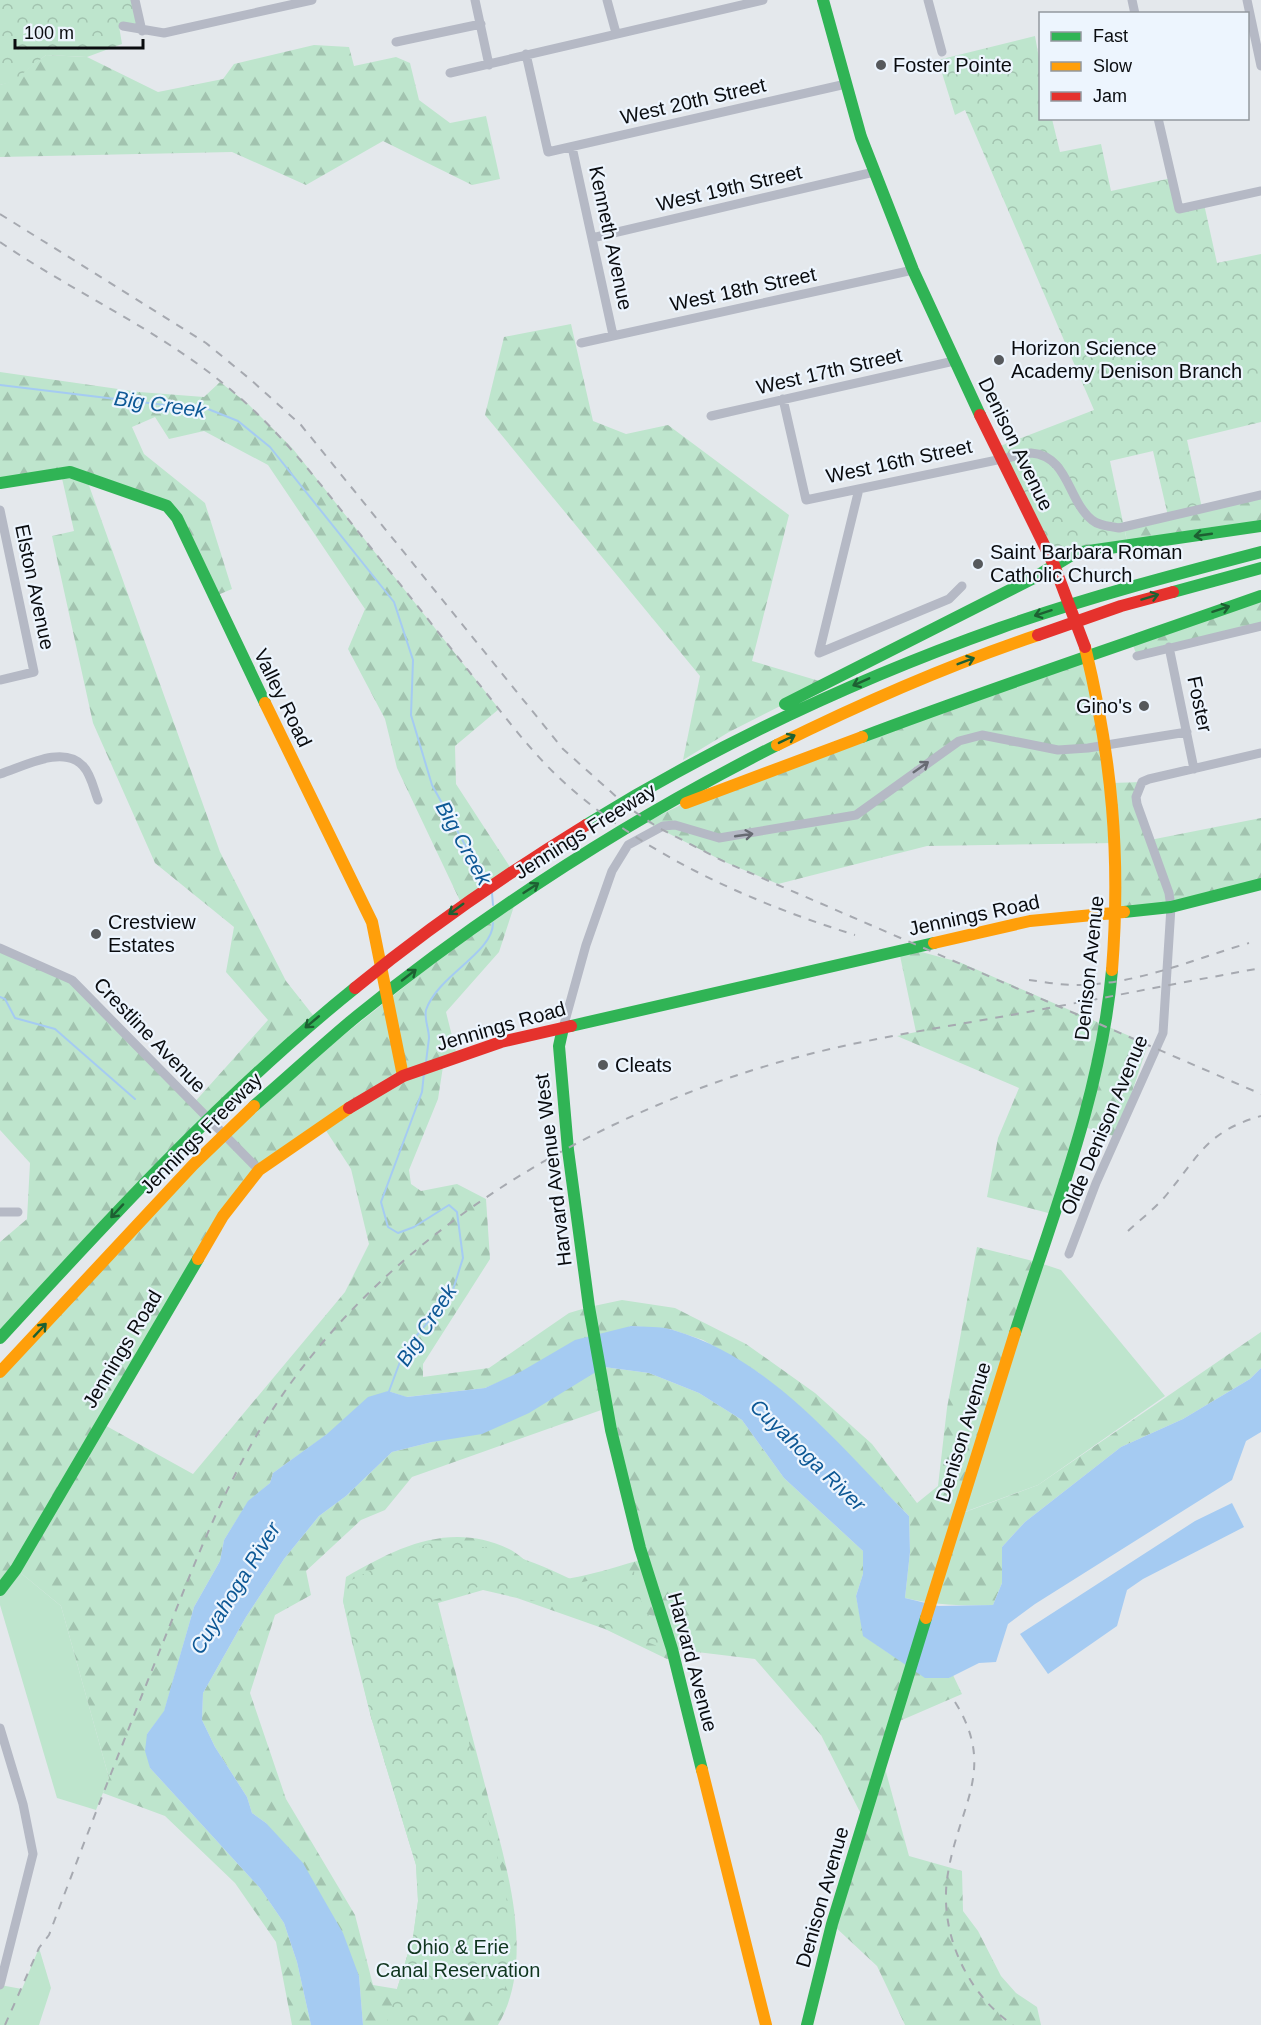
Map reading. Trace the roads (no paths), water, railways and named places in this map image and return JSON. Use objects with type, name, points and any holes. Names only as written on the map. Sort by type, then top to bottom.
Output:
[{"type":"main road","name":"Denison Avenue","points":[[805,2022],[832,1924],[1003,1369],[1087,1108],[1100,1056],[1109,1003],[1117,908],[1117,855],[1111,783],[1106,745],[1086,652],[1054,565],[1000,458],[913,270],[861,137],[823,0]]},
{"type":"main road","name":"Valley Road","points":[[0,483],[70,472],[152,499],[167,506],[177,518],[372,922],[408,1074]]},
{"type":"main road","points":[[731,737],[1032,579],[1075,554],[1261,526]]},
{"type":"main road","points":[[731,737],[876,675],[985,632],[1099,595],[1261,552]]},
{"type":"main road","name":"Jennings Freeway","points":[[0,1372],[203,1155],[246,1113],[363,1011],[449,944],[588,850],[734,764],[896,689],[1050,629],[1163,593],[1261,568]]},
{"type":"main road","points":[[588,850],[695,798],[745,779],[1086,652],[1261,596]]},
{"type":"main road","name":"Jennings Freeway","points":[[0,1338],[186,1138],[357,985],[483,890],[628,798],[665,771],[731,737]]},
{"type":"main road","name":"Jennings Road","points":[[0,1590],[16,1569],[223,1216],[259,1170],[335,1117],[408,1074],[501,1042],[1030,921],[1171,907],[1261,884]]},
{"type":"main road","name":"Harvard Avenue West","points":[[563,1028],[559,1046],[560,1064],[589,1307]]},
{"type":"main road","name":"Harvard Avenue","points":[[589,1307],[624,1484],[672,1649],[765,2019]]},
{"type":"main road","points":[[765,2019],[774,2025]]},
{"type":"street","points":[[135,0],[142,30]]},
{"type":"street","points":[[123,26],[164,33],[312,0]]},
{"type":"street","points":[[475,0],[489,65]]},
{"type":"street","points":[[607,0],[616,33]]},
{"type":"street","points":[[712,0],[715,10]]},
{"type":"street","points":[[450,73],[763,0]]},
{"type":"street","points":[[928,0],[942,52]]},
{"type":"street","points":[[1247,0],[1261,66]]},
{"type":"street","points":[[396,42],[481,24]]},
{"type":"street","name":"West 20th Street","points":[[526,54],[549,152],[846,84]]},
{"type":"street","points":[[1158,120],[1179,209],[1261,191]]},
{"type":"street","name":"Kenneth Avenue","points":[[573,147],[614,335]]},
{"type":"street","name":"West 19th Street","points":[[592,238],[874,172]]},
{"type":"street","name":"West 18th Street","points":[[581,343],[913,270]]},
{"type":"street","name":"West 17th Street","points":[[711,416],[954,361]]},
{"type":"street","name":"West 16th Street","points":[[783,399],[806,500],[1031,453],[1045,454],[1061,471],[1091,520],[1102,526],[1119,528],[1261,495]]},
{"type":"street","points":[[859,489],[819,653],[949,599],[962,586]]},
{"type":"street","name":"Elston Avenue","points":[[0,510],[34,672],[0,680]]},
{"type":"street","points":[[1137,656],[1261,626]]},
{"type":"street","name":"Foster","points":[[1169,647],[1194,769]]},
{"type":"street","points":[[563,1028],[586,945],[620,855],[628,845],[663,826],[675,825],[718,838],[856,815],[959,741],[982,735],[1058,750],[1187,732]]},
{"type":"street","points":[[1194,769],[1261,753]]},
{"type":"street","points":[[0,774],[55,756],[73,757],[85,767],[98,800]]},
{"type":"street","name":"Olde Denison Avenue","points":[[1069,1254],[1096,1183],[1163,1034],[1171,907],[1169,893],[1136,797],[1142,782],[1194,769]]},
{"type":"street","name":"Crestline Avenue","points":[[0,948],[72,980],[259,1170]]},
{"type":"street","points":[[0,1212],[18,1212]]},
{"type":"street","points":[[0,1728],[23,1804],[33,1854],[0,1985]]},
{"type":"water","name":"Cuyahoga River","points":[[631,1326],[673,1330],[708,1343],[742,1361],[802,1408],[909,1516],[910,1552],[905,1598],[938,1606],[993,1605],[1002,1583],[1002,1547],[1025,1522],[1121,1447],[1183,1419],[1250,1379],[1261,1368],[1261,1432],[1246,1441],[1232,1480],[1035,1604],[1008,1624],[996,1662],[979,1663],[949,1678],[925,1678],[863,1636],[856,1596],[863,1574],[863,1551],[784,1478],[742,1420],[699,1393],[649,1373],[604,1367],[529,1413],[482,1434],[432,1442],[392,1452],[346,1496],[319,1516],[284,1559],[246,1617],[203,1693],[202,1720],[215,1747],[247,1797],[252,1813],[266,1823],[303,1863],[343,1933],[359,1976],[363,2025],[311,2025],[297,1962],[284,1923],[260,1888],[150,1768],[145,1751],[147,1734],[164,1711],[194,1607],[220,1561],[224,1540],[248,1501],[270,1483],[273,1473],[327,1434],[368,1397],[388,1391],[407,1397],[485,1388],[522,1371],[575,1340]]},
{"type":"water","points":[[1232,1503],[1244,1527],[1143,1579],[1127,1590],[1117,1626],[1048,1674],[1020,1634],[1195,1521]]},
{"type":"waterway","name":"Big Creek","points":[[0,385],[165,405],[203,407],[238,421],[270,447],[394,602],[413,660],[411,715],[432,785],[486,883]]},
{"type":"waterway","name":"Big Creek","points":[[492,893],[493,905]]},
{"type":"waterway","name":"Big Creek","points":[[426,1062],[429,1038],[426,1010],[432,997],[484,944],[491,934],[493,923]]},
{"type":"waterway","points":[[0,997],[5,999],[15,1018],[55,1029],[135,1099]]},
{"type":"waterway","name":"Big Creek","points":[[388,1394],[404,1351],[452,1293],[463,1258],[457,1212],[449,1205],[414,1227],[398,1233],[388,1227],[381,1202],[422,1092],[424,1073]]},
{"type":"railway","points":[[0,214],[206,343],[301,425],[563,749],[629,808],[659,828],[725,862],[1261,1094]]},
{"type":"railway","points":[[0,242],[191,359],[249,406],[318,481],[530,747],[554,773],[598,811],[667,856],[703,875],[778,908],[855,935]]},
{"type":"railway","points":[[1029,980],[1075,985],[1120,981],[1249,943]]},
{"type":"railway","points":[[5,2025],[39,1948],[49,1935],[185,1589],[223,1498],[238,1469],[271,1412],[318,1347],[373,1288],[434,1235],[500,1188],[570,1147],[643,1111],[718,1082],[794,1058],[848,1045],[1261,968]]},
{"type":"railway","points":[[1128,1231],[1164,1198],[1198,1155],[1217,1137],[1243,1122],[1261,1116]]},
{"type":"railway","points":[[955,1702],[967,1726],[973,1747],[974,1768],[948,1873],[947,1916],[959,1958],[969,1977],[981,1995],[1013,2025]]},
{"type":"place","name":"Foster Pointe","points":[[881,65]]},
{"type":"place","name":"Horizon Science Academy Denison Branch","points":[[999,360]]},
{"type":"place","name":"Saint Barbara Roman Catholic Church","points":[[978,564]]},
{"type":"place","name":"Gino's","points":[[1144,706]]},
{"type":"place","name":"Crestview Estates","points":[[96,934]]},
{"type":"place","name":"Cleats","points":[[603,1065]]},
{"type":"park label","name":"Ohio & Erie Canal Reservation","points":[[458,1958]]}]
